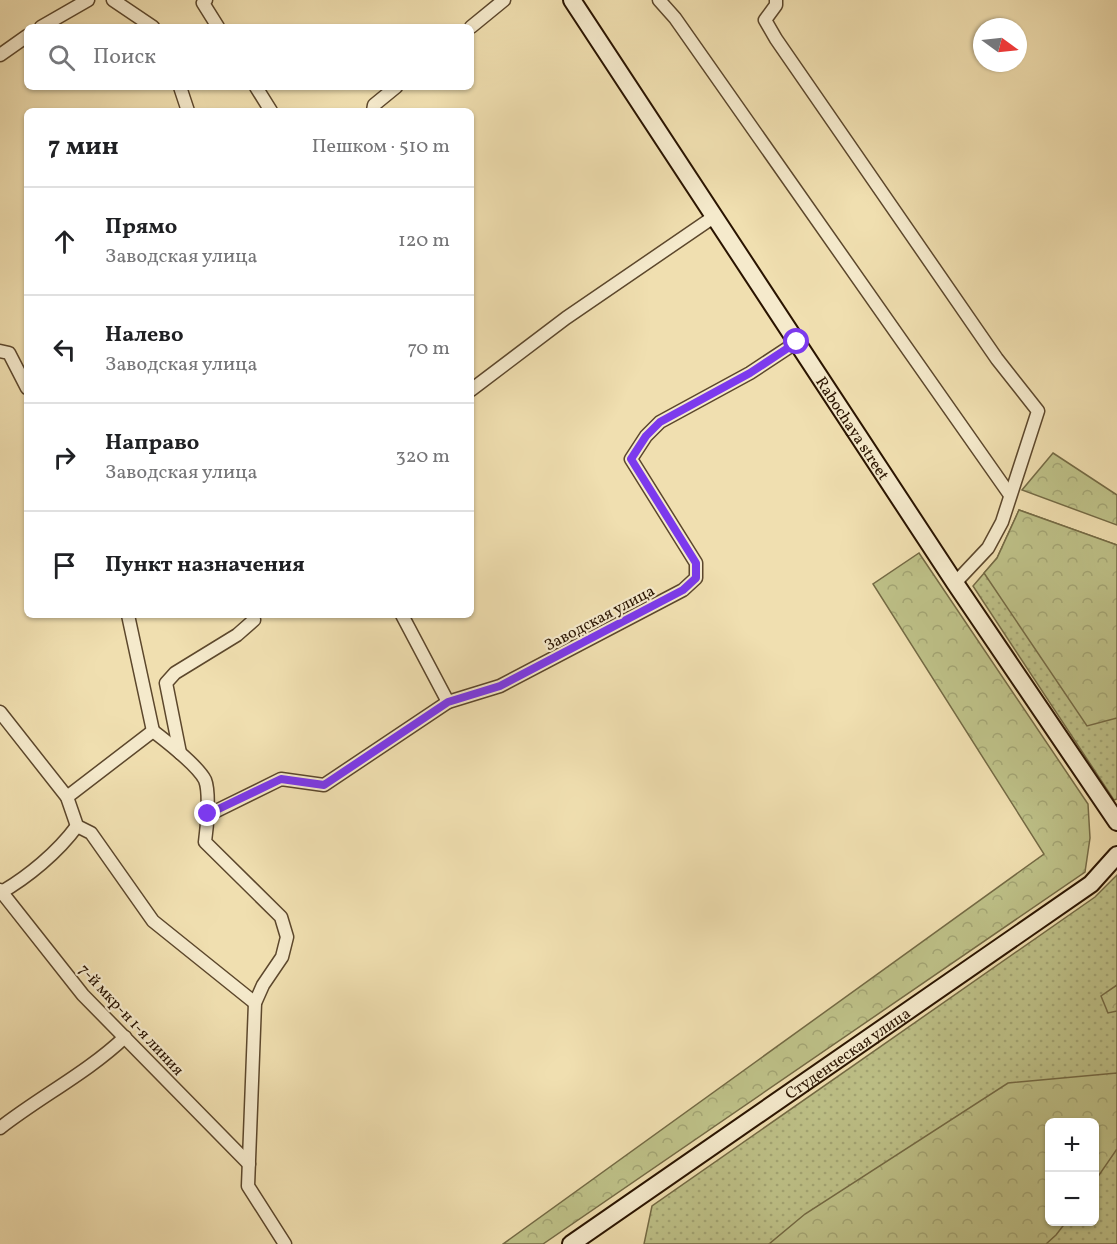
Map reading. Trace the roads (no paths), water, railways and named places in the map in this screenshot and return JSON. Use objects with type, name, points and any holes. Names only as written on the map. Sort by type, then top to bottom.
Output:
[{"type":"street","points":[[46,24],[88,0]]},
{"type":"street","points":[[113,0],[149,24]]},
{"type":"street","points":[[206,0],[203,3],[216,24]]},
{"type":"street","points":[[474,25],[504,0]]},
{"type":"street","name":"Rabochaya street","points":[[573,0],[955,583],[1117,822]]},
{"type":"street","points":[[659,0],[675,18],[1010,495]]},
{"type":"street","points":[[776,0],[776,5],[765,20],[776,39],[997,358],[1038,411],[1002,522],[988,548],[955,583]]},
{"type":"street","points":[[0,55],[24,38]]},
{"type":"street","points":[[181,90],[187,108]]},
{"type":"street","points":[[258,90],[269,108]]},
{"type":"street","points":[[374,108],[374,105],[392,90]]},
{"type":"street","points":[[474,388],[566,318],[715,216]]},
{"type":"street","name":"Заводская улица","points":[[208,814],[281,779],[324,785],[448,702],[500,686],[678,594],[696,578],[694,558],[631,459],[646,436],[660,422],[750,373],[797,342]]},
{"type":"street","points":[[0,351],[9,353],[24,382]]},
{"type":"street","points":[[129,618],[153,731],[180,753],[205,780],[208,814],[205,842],[281,917],[287,937],[282,957],[263,985],[255,1003],[248,1186],[285,1244]]},
{"type":"street","points":[[180,753],[166,683],[176,673],[237,635],[254,618]]},
{"type":"street","points":[[404,618],[448,702]]},
{"type":"street","points":[[0,712],[68,797],[77,826],[91,833],[153,921],[255,1003]]},
{"type":"street","points":[[68,797],[153,731]]},
{"type":"street","points":[[1,892],[34,868],[67,839],[77,826]]},
{"type":"street","name":"Студенческая улица","points":[[571,1244],[1091,884],[1117,855]]},
{"type":"street","name":"7-й мкр-н 1-я линия","points":[[1,892],[83,995],[249,1164]]},
{"type":"street","points":[[0,1128],[103,1058],[124,1037]]}]
